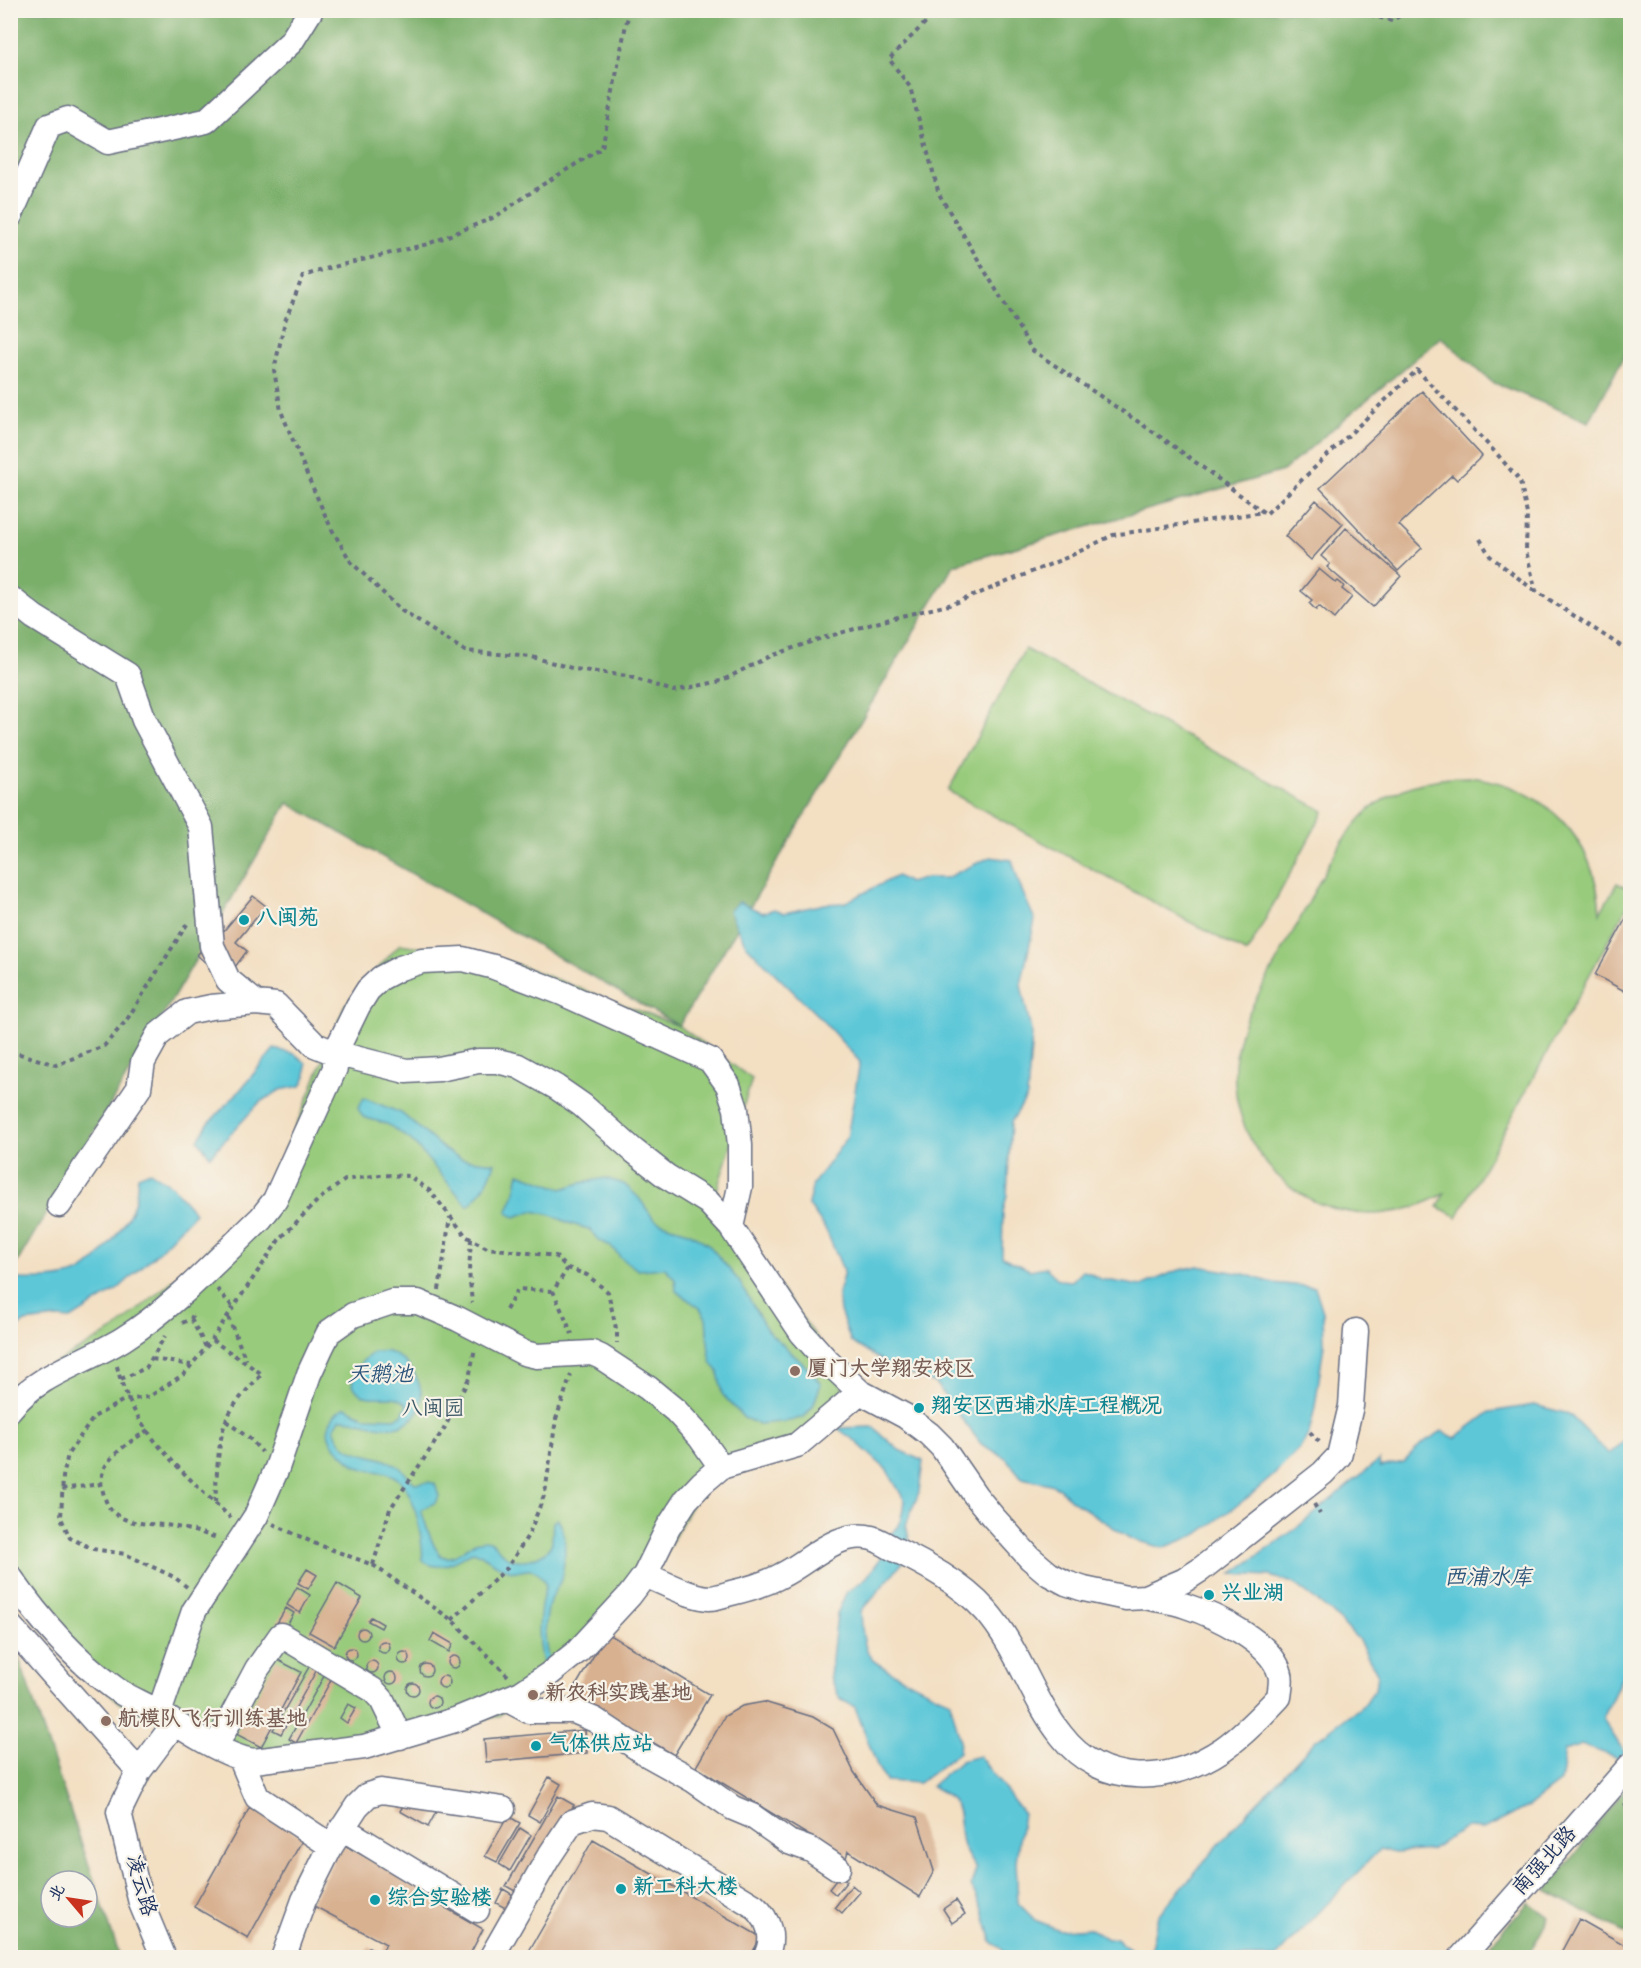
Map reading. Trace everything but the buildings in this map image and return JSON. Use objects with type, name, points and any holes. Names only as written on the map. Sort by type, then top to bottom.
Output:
[{"type":"street","points":[[10,216],[49,126],[68,119],[108,142],[206,121],[291,42],[311,10]]},
{"type":"street","points":[[10,598],[34,617],[129,675],[144,720],[201,827],[212,946],[228,980],[256,1003]]},
{"type":"street","points":[[10,1409],[43,1382],[113,1344],[156,1316],[261,1218],[275,1200],[335,1068],[335,1053],[368,990],[381,978],[400,968],[422,961],[463,959],[494,966],[562,993],[710,1060],[728,1084],[736,1109],[740,1145],[740,1186],[731,1227]]},
{"type":"street","points":[[59,1205],[139,1088],[143,1062],[158,1035],[187,1012],[211,1007],[256,1003],[276,1005],[315,1045],[335,1053],[406,1071],[439,1069],[478,1061],[496,1061],[518,1066],[556,1086],[582,1105],[658,1170],[708,1202],[731,1227],[802,1333],[827,1362],[860,1392],[898,1412],[929,1434],[942,1447],[993,1517],[1030,1558],[1049,1574],[1083,1589],[1126,1598],[1145,1597],[1184,1605],[1214,1617],[1249,1638],[1271,1655],[1281,1674],[1280,1697],[1224,1748],[1198,1764],[1168,1774],[1126,1775],[1086,1760],[1071,1748],[1047,1713],[1007,1641],[986,1611],[963,1590],[913,1558],[872,1539],[860,1537],[842,1540],[783,1575],[753,1587],[711,1598],[693,1594],[645,1575]]},
{"type":"street","points":[[10,1626],[139,1771],[167,1718],[194,1611],[246,1530],[277,1468],[309,1374],[329,1332],[354,1315],[392,1302],[418,1302],[434,1308],[524,1353],[537,1356],[592,1353],[601,1357],[648,1388],[676,1411],[700,1437],[721,1467]]},
{"type":"street","points":[[1145,1597],[1183,1581],[1200,1570],[1323,1473],[1339,1456],[1351,1406],[1356,1331]]},
{"type":"street","points":[[10,1577],[36,1614],[66,1647],[114,1688],[241,1759],[254,1761],[364,1747],[455,1720],[514,1697],[548,1675],[578,1651],[645,1575],[668,1528],[686,1500],[702,1483],[721,1467],[797,1445],[860,1392]]},
{"type":"street","points":[[216,1746],[258,1669],[280,1635],[373,1690],[382,1700],[400,1737]]},
{"type":"street","points":[[514,1697],[529,1711],[574,1711],[595,1720],[648,1755],[693,1780],[733,1808],[752,1816],[789,1842],[811,1850],[838,1868]]},
{"type":"street","points":[[241,1759],[257,1797],[477,1910]]},
{"type":"street","name":"南强北路","points":[[1461,1958],[1630,1766]]},
{"type":"street","name":"凌云路","points":[[139,1771],[119,1812],[141,1903],[164,1958]]},
{"type":"street","points":[[283,1958],[304,1900],[336,1837],[357,1806],[368,1795],[381,1791],[503,1809]]},
{"type":"street","points":[[491,1958],[572,1822],[592,1815],[608,1816],[754,1906],[768,1923],[771,1938],[765,1958]]},
{"type":"path","points":[[630,10],[603,148],[542,185],[495,218],[428,244],[303,276],[285,321],[274,370],[281,411],[331,528],[351,562],[402,611],[465,651],[532,657],[575,669],[627,676],[673,691],[721,681],[770,656],[819,639],[953,604],[1068,557],[1113,535],[1263,512],[1266,514],[1417,370],[1520,480],[1527,514],[1526,551],[1536,591]]},
{"type":"path","points":[[938,10],[889,59],[910,87],[939,194],[1032,350],[1168,442],[1263,512]]},
{"type":"path","points":[[1353,10],[1392,21],[1408,10]]},
{"type":"path","points":[[1480,539],[1490,556],[1536,591],[1630,652]]},
{"type":"path","points":[[10,1051],[56,1065],[104,1046],[126,1022],[207,893]]},
{"type":"path","points":[[434,1308],[438,1296],[450,1216]]},
{"type":"path","points":[[373,1565],[390,1509],[444,1430],[469,1378],[478,1330],[473,1314],[469,1271],[471,1239]]},
{"type":"path","points":[[553,1291],[568,1268]]},
{"type":"path","points":[[506,1310],[518,1289],[553,1291]]},
{"type":"path","points":[[452,1620],[507,1568],[529,1534],[545,1493],[556,1419],[578,1353],[553,1291]]},
{"type":"path","points":[[227,1316],[246,1362]]},
{"type":"path","points":[[191,1319],[206,1347]]},
{"type":"path","points":[[212,1340],[262,1374],[243,1395],[226,1421],[220,1445],[215,1503]]},
{"type":"path","points":[[113,1344],[119,1375],[129,1399],[159,1447],[215,1503],[246,1530]]},
{"type":"path","points":[[152,1359],[191,1365]]},
{"type":"path","points":[[226,1421],[250,1439],[277,1468]]},
{"type":"path","points":[[148,1430],[125,1445],[107,1462],[100,1478],[106,1501],[112,1512],[132,1522],[171,1526],[202,1533],[246,1530],[314,1543],[373,1565],[452,1620],[506,1673],[514,1697]]},
{"type":"path","points":[[62,1489],[101,1484]]},
{"type":"green space","points":[[11,11],[1630,11],[1630,345],[1589,422],[1492,382],[1441,337],[1283,471],[954,565],[679,1026],[288,803],[11,1273]]},
{"type":"green space","points":[[1025,649],[1324,811],[1247,953],[948,791]]},
{"type":"green space","points":[[1470,777],[1497,782],[1521,791],[1543,804],[1561,820],[1577,839],[1588,861],[1596,886],[1600,913],[1617,883],[1630,890],[1630,901],[1457,1217],[1438,1207],[1444,1194],[1414,1207],[1382,1214],[1334,1209],[1295,1190],[1276,1174],[1247,1133],[1239,1109],[1235,1084],[1236,1059],[1245,1020],[1338,848],[1347,834],[1369,810],[1392,795],[1416,784]]},
{"type":"green space","name":"八闽园","points":[[400,944],[505,960],[679,1026],[752,1079],[714,1199],[823,1346],[852,1408],[702,1485],[651,1581],[499,1716],[257,1763],[119,1703],[11,1586],[11,1388],[114,1330],[197,1260],[266,1193],[304,1108],[345,1005]]},
{"type":"green space","points":[[10,1632],[90,1869],[39,1869],[39,1929],[99,1929],[99,1895],[120,1957],[11,1957]]},
{"type":"green space","points":[[1630,1783],[1630,1935],[1546,1891]]},
{"type":"green space","points":[[1529,1902],[1549,1917],[1528,1957],[1479,1957]]},
{"type":"water","points":[[990,857],[1012,860],[1020,886],[1035,920],[1021,985],[1032,1035],[1027,1097],[1011,1122],[1007,1195],[1003,1212],[1002,1257],[1030,1270],[1045,1267],[1059,1280],[1072,1281],[1082,1271],[1100,1279],[1141,1286],[1176,1271],[1198,1266],[1244,1274],[1272,1283],[1315,1287],[1323,1312],[1324,1344],[1315,1407],[1309,1433],[1301,1447],[1251,1495],[1198,1534],[1163,1548],[1131,1539],[1070,1499],[1059,1488],[1022,1478],[1006,1458],[981,1444],[935,1383],[892,1367],[851,1342],[840,1311],[838,1293],[844,1272],[826,1230],[808,1204],[813,1184],[847,1138],[860,1062],[823,1021],[746,945],[729,911],[739,902],[763,913],[774,909],[784,913],[825,904],[844,903],[897,876],[909,883],[926,878],[946,878]]},
{"type":"water","points":[[274,1049],[295,1054],[306,1063],[306,1076],[301,1086],[280,1090],[259,1103],[210,1156],[198,1140],[207,1125]]},
{"type":"water","points":[[364,1098],[401,1113],[445,1150],[462,1159],[495,1163],[484,1186],[473,1201],[468,1206],[411,1140],[387,1124],[363,1117],[358,1108]]},
{"type":"water","points":[[150,1171],[172,1186],[195,1213],[117,1290],[71,1319],[57,1318],[25,1322],[11,1333],[11,1279],[59,1278],[83,1270],[101,1254],[118,1233],[131,1212],[138,1176]]},
{"type":"water","points":[[519,1173],[562,1189],[605,1178],[624,1184],[639,1198],[653,1218],[690,1233],[708,1244],[739,1281],[767,1330],[811,1371],[821,1384],[813,1406],[804,1417],[790,1421],[759,1424],[744,1418],[722,1394],[718,1371],[712,1364],[709,1352],[706,1318],[700,1308],[676,1291],[675,1279],[665,1268],[638,1270],[620,1257],[611,1246],[599,1241],[589,1229],[549,1214],[532,1211],[515,1217],[507,1213],[514,1196]]},
{"type":"water","name":"天鹅池","points":[[374,1352],[388,1352],[408,1365],[420,1385],[422,1397],[420,1407],[414,1417],[396,1427],[380,1427],[340,1419],[334,1428],[344,1446],[361,1454],[390,1462],[415,1483],[435,1484],[439,1496],[436,1502],[421,1510],[432,1542],[442,1556],[451,1557],[484,1540],[496,1545],[507,1557],[521,1560],[535,1558],[551,1545],[553,1522],[558,1519],[563,1533],[564,1556],[561,1579],[550,1600],[547,1615],[545,1638],[549,1660],[543,1663],[539,1633],[541,1604],[546,1585],[541,1577],[533,1570],[505,1569],[474,1551],[442,1566],[429,1564],[423,1560],[417,1518],[406,1488],[389,1474],[362,1469],[354,1464],[331,1441],[328,1431],[331,1421],[346,1407],[365,1417],[395,1418],[402,1415],[407,1405],[397,1398],[362,1395],[352,1385],[354,1374],[359,1366]]},
{"type":"water","name":"西浦水库","points":[[1534,1405],[1569,1414],[1609,1454],[1627,1439],[1630,1456],[1630,1658],[1603,1719],[1624,1752],[1618,1758],[1581,1745],[1565,1751],[1560,1782],[1527,1807],[1484,1829],[1465,1828],[1430,1850],[1395,1853],[1379,1850],[1276,1957],[1149,1957],[1158,1915],[1234,1827],[1316,1740],[1361,1707],[1375,1690],[1377,1673],[1358,1639],[1331,1612],[1293,1583],[1270,1576],[1232,1574],[1294,1530],[1379,1460],[1380,1467],[1404,1462],[1422,1443],[1442,1431],[1455,1438],[1490,1412]]},
{"type":"water","points":[[873,1427],[899,1450],[923,1461],[919,1492],[906,1525],[910,1544],[905,1560],[861,1611],[864,1642],[875,1662],[950,1701],[960,1740],[959,1752],[919,1783],[886,1781],[878,1768],[855,1707],[840,1699],[830,1677],[837,1614],[846,1593],[867,1577],[883,1555],[890,1535],[899,1526],[905,1501],[887,1470],[837,1428]]},
{"type":"water","points":[[979,1756],[1023,1813],[1016,1861],[1018,1903],[1035,1920],[1060,1930],[1089,1928],[1107,1939],[1117,1938],[1123,1945],[1142,1957],[1013,1957],[992,1942],[983,1911],[971,1886],[976,1869],[963,1846],[957,1809],[949,1798],[931,1786],[961,1761]]},
{"type":"place","name":"八闽苑","points":[[244,920]]},
{"type":"place","name":"厦门大学翔安校区","points":[[795,1371]]},
{"type":"place","name":"翔安区西埔水库工程概况","points":[[919,1408]]},
{"type":"place","name":"兴业湖","points":[[1209,1595]]},
{"type":"place","name":"新农科实践基地","points":[[533,1695]]},
{"type":"place","name":"航模队飞行训练基地","points":[[106,1721]]},
{"type":"place","name":"气体供应站","points":[[536,1746]]},
{"type":"place","name":"新工科大楼","points":[[621,1889]]},
{"type":"place","name":"综合实验楼","points":[[375,1900]]}]
